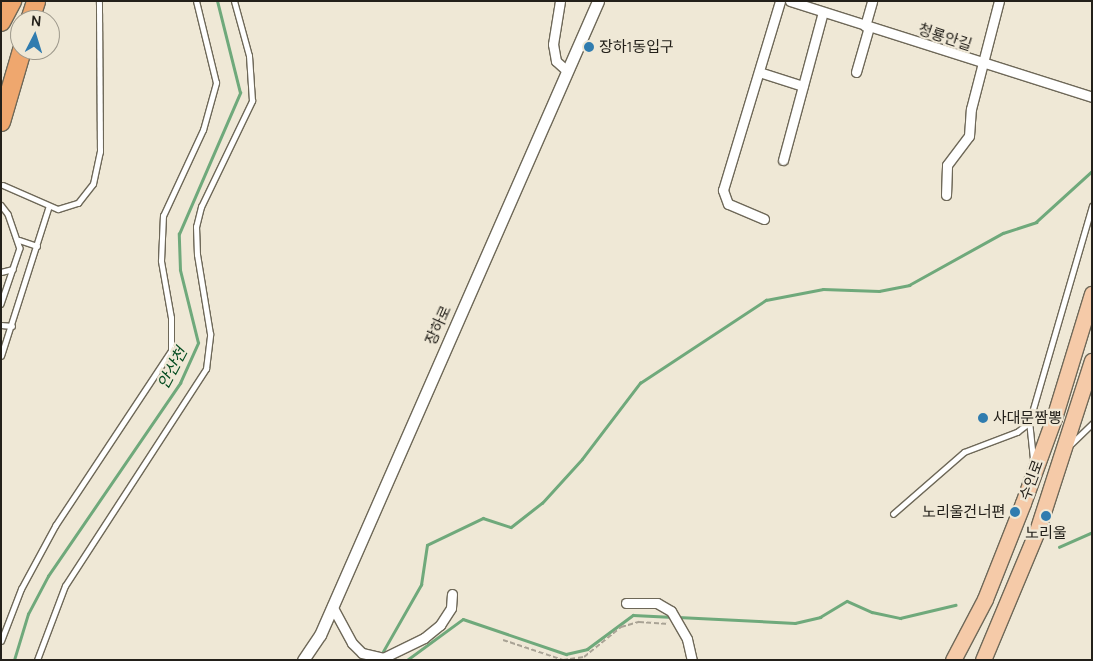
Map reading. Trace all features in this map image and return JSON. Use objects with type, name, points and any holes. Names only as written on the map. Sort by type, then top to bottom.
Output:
[{"type":"highway","points":[[1,22],[12,1]]},
{"type":"highway","points":[[1,122],[19,60]]},
{"type":"main road","name":"수인로","points":[[953,660],[985,599],[1035,470],[1092,294]]},
{"type":"main road","name":"수인로","points":[[983,660],[1037,531],[1064,453],[1092,361]]},
{"type":"street","points":[[560,1],[553,44],[556,61],[566,70]]},
{"type":"street","name":"장하로","points":[[303,660],[320,635],[566,70],[598,1]]},
{"type":"street","points":[[764,219],[728,204],[723,190],[780,1]]},
{"type":"street","name":"청룡안길","points":[[790,1],[984,65],[1092,98]]},
{"type":"street","points":[[856,72],[872,1]]},
{"type":"street","points":[[946,195],[947,165],[969,136],[971,109],[984,65],[999,1]]},
{"type":"street","points":[[783,160],[823,12]]},
{"type":"street","points":[[759,72],[803,86]]},
{"type":"street","points":[[332,606],[352,643],[362,653],[378,658],[416,643],[440,625],[451,608],[452,594]]},
{"type":"street","points":[[626,603],[657,603],[671,611],[680,624],[692,660]]},
{"type":"lane","points":[[3,185],[49,206],[68,209],[78,204],[93,184],[100,129],[99,1]]},
{"type":"lane","points":[[1,641],[21,589],[40,550],[171,351],[171,318],[162,261],[164,216],[204,130],[216,83],[196,1]]},
{"type":"lane","points":[[37,660],[65,586],[206,369],[210,334],[197,255],[196,227],[201,208],[252,101],[250,56],[234,1]]},
{"type":"lane","points":[[1,213],[2,206]]},
{"type":"lane","points":[[1,304],[13,269],[19,240],[2,206]]},
{"type":"lane","points":[[1,356],[49,206]]},
{"type":"lane","points":[[1035,470],[1029,423],[1092,206]]},
{"type":"lane","points":[[19,240],[37,246]]},
{"type":"lane","points":[[1,272],[13,269]]},
{"type":"lane","points":[[1,325],[12,326]]},
{"type":"lane","points":[[893,514],[964,452],[1017,432],[1029,423]]},
{"type":"lane","points":[[1064,453],[1092,424]]},
{"type":"path","points":[[503,640],[543,654],[567,659],[584,657],[621,627],[639,622],[680,624]]},
{"type":"waterway","name":"안산천","points":[[14,660],[28,614],[48,576],[180,383],[198,343],[180,270],[179,234],[240,93],[217,1]]},
{"type":"waterway","points":[[381,655],[421,585],[427,545],[483,518],[511,527],[542,503],[582,459],[640,383],[766,300],[823,289],[879,291],[909,285],[1003,233],[1036,222],[1092,171]]},
{"type":"waterway","points":[[1059,547],[1092,532]]},
{"type":"waterway","points":[[678,617],[795,623],[820,617],[847,601],[872,612],[900,618],[955,605]]},
{"type":"waterway","points":[[407,660],[463,619],[566,654],[587,649],[633,615],[673,617]]},
{"type":"place","name":"장하1동입구","points":[[589,47]]},
{"type":"place","name":"사대문짬뽕","points":[[983,418]]},
{"type":"place","name":"노리울건너편","points":[[1015,512]]},
{"type":"place","name":"노리울","points":[[1046,516]]}]
